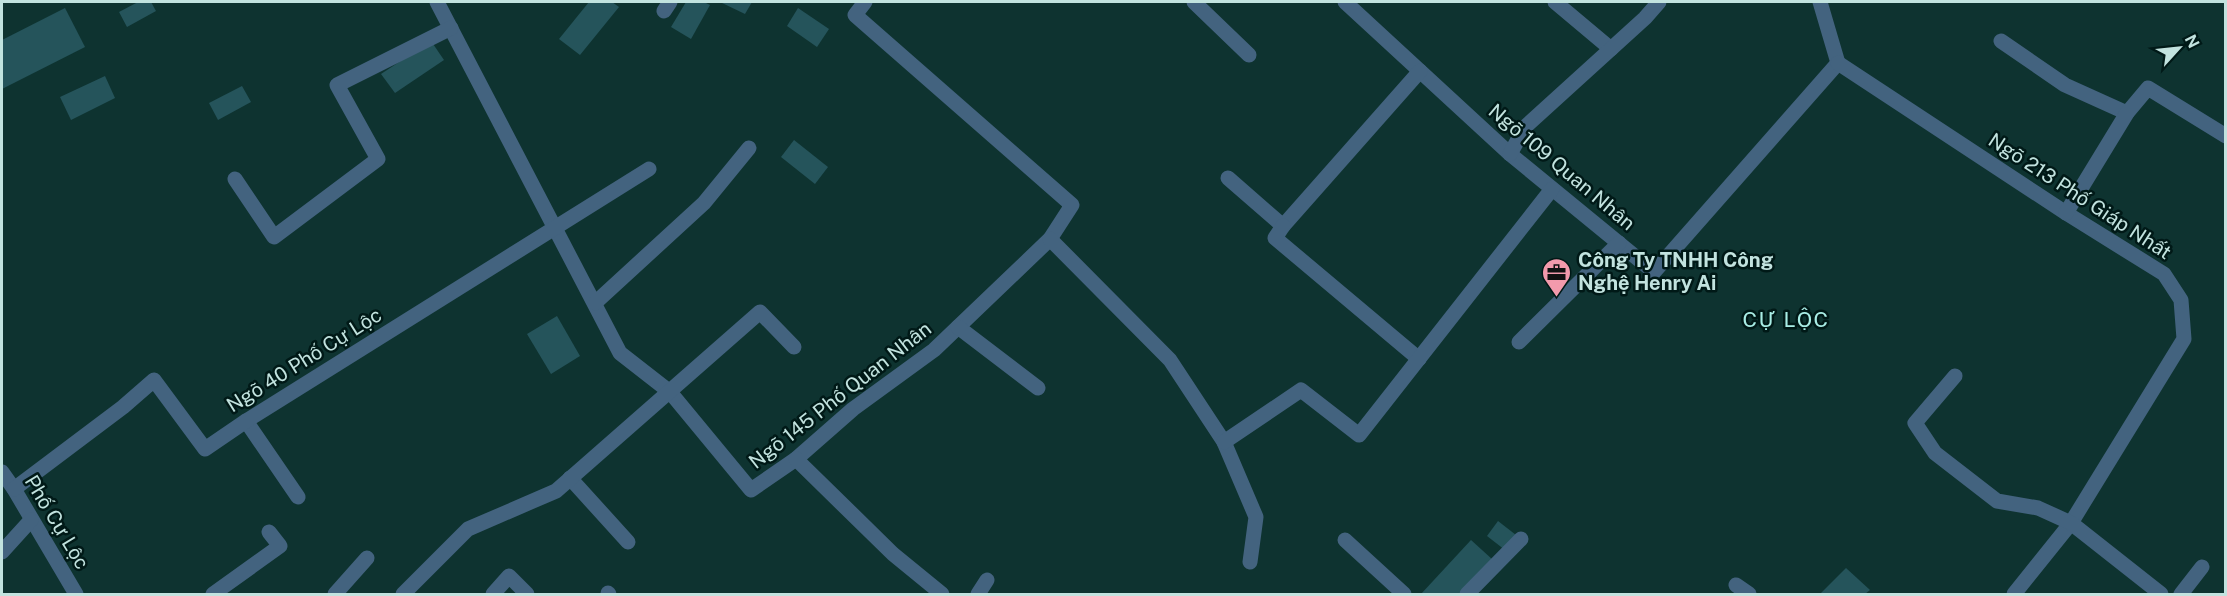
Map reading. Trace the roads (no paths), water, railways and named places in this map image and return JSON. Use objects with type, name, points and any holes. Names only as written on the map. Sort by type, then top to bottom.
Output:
[{"type":"street","name":"Ngõ 145 Phố Quan Nhân","points":[[437,2],[620,353],[670,392],[751,490],[796,459],[853,409],[934,350],[1050,239],[1072,206],[855,15],[865,2]]},
{"type":"street","points":[[1194,2],[1250,55]]},
{"type":"street","name":"Ngõ 109 Quan Nhân","points":[[1346,2],[1510,154],[1654,272],[1838,63]]},
{"type":"street","points":[[1555,2],[1611,49]]},
{"type":"street","points":[[1510,154],[1525,127],[1645,18],[1659,2]]},
{"type":"street","points":[[1820,2],[1838,63]]},
{"type":"street","points":[[235,179],[274,237],[378,159],[337,85],[451,28]]},
{"type":"street","points":[[2001,40],[2065,85],[2127,113]]},
{"type":"street","name":"Ngõ 213 Phố Giáp Nhất","points":[[1838,63],[2066,213],[2164,274],[2181,300],[2184,339],[2072,523],[2014,594]]},
{"type":"street","points":[[1419,359],[1275,238],[1283,226],[1420,71]]},
{"type":"street","points":[[2066,213],[2127,113],[2148,87],[2226,136]]},
{"type":"street","points":[[595,303],[704,203],[749,148]]},
{"type":"street","name":"Ngõ 40 Phố Cự Lộc","points":[[14,489],[123,407],[154,380],[205,449],[246,421],[649,169]]},
{"type":"street","points":[[1228,178],[1283,226]]},
{"type":"street","points":[[1224,442],[1301,390],[1359,435],[1552,189]]},
{"type":"street","points":[[1050,239],[1170,360],[1224,442],[1256,517],[1250,562]]},
{"type":"street","points":[[1519,342],[1619,243]]},
{"type":"street","points":[[403,594],[468,529],[556,491],[760,312],[794,347]]},
{"type":"street","points":[[958,327],[1038,388]]},
{"type":"street","points":[[1955,376],[1916,423],[1935,453],[1997,501],[2038,508],[2072,523],[2160,594]]},
{"type":"street","points":[[246,421],[298,497]]},
{"type":"street","points":[[796,459],[893,554],[942,594]]},
{"type":"street","name":"Phố Cự Lộc","points":[[2,472],[76,594]]},
{"type":"street","points":[[570,478],[628,542]]},
{"type":"street","points":[[2,552],[31,520]]},
{"type":"street","points":[[213,594],[280,546],[269,532]]},
{"type":"street","points":[[1467,594],[1521,539]]},
{"type":"street","points":[[1345,540],[1404,594]]},
{"type":"street","points":[[335,594],[367,558]]},
{"type":"street","points":[[2181,594],[2202,567]]},
{"type":"street","points":[[493,594],[509,576],[527,594]]},
{"type":"street","points":[[978,594],[987,580]]},
{"type":"street","points":[[1736,585],[1749,594]]},
{"type":"place","name":"Công Ty TNHH Công Nghệ Henry Ai","points":[[1557,298]]},
{"type":"district","name":"CỰ LỘC","points":[[1786,319]]}]
